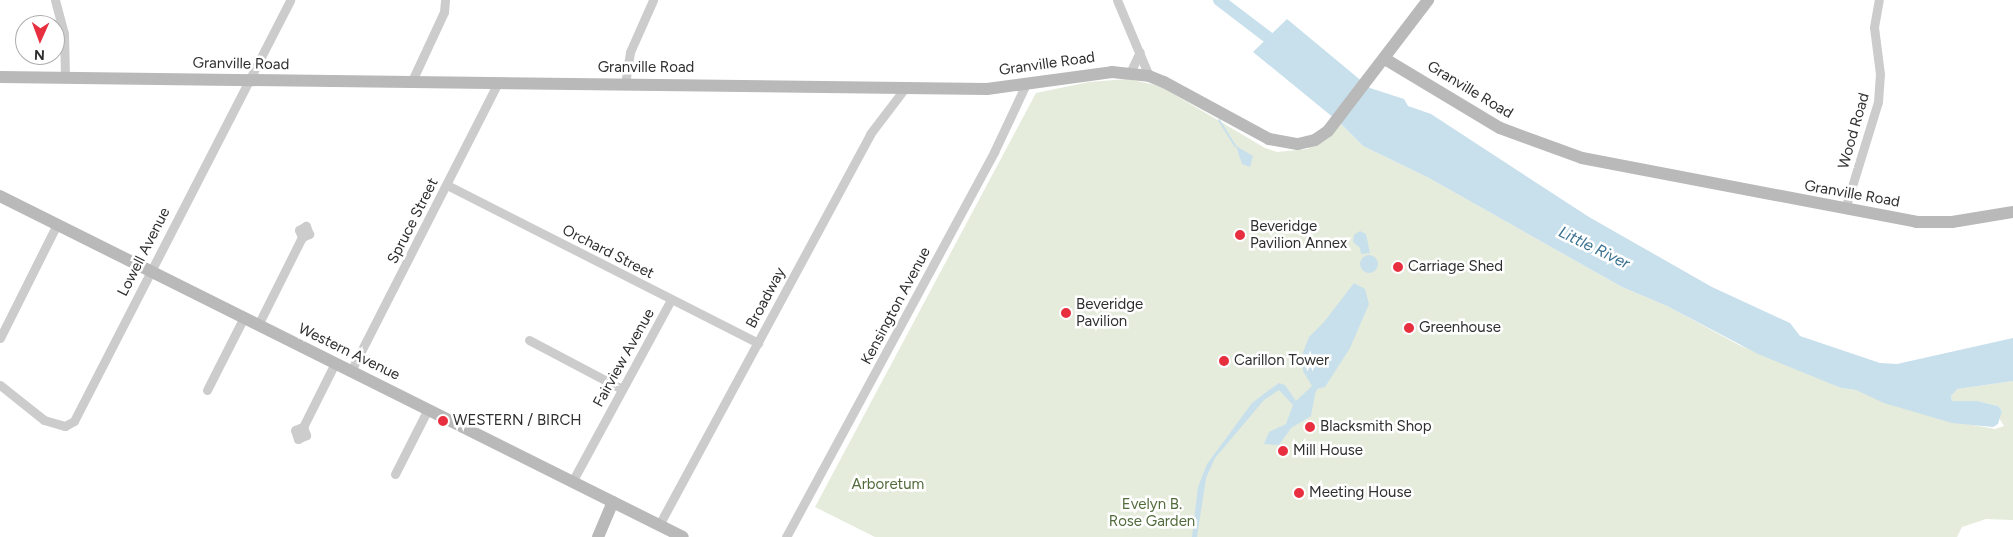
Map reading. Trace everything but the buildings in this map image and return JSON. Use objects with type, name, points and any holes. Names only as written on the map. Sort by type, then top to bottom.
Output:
[{"type":"street","points":[[55,0],[64,33],[65,78]]},
{"type":"street","name":"Lowell Avenue","points":[[0,385],[38,417],[59,426],[70,425],[77,417],[149,270],[246,80],[290,0]]},
{"type":"street","points":[[411,83],[444,12],[446,0]]},
{"type":"street","points":[[625,84],[630,52],[653,0]]},
{"type":"street","points":[[1117,0],[1149,76]]},
{"type":"street","points":[[1384,59],[1428,0]]},
{"type":"street","name":"Wood Road","points":[[1845,209],[1879,96],[1874,23],[1879,0]]},
{"type":"street","points":[[1130,73],[1140,52]]},
{"type":"street","name":"Granville Road","points":[[0,77],[905,88],[1025,86],[1099,73],[1130,73],[1149,76],[1193,95],[1278,142],[1304,144],[1328,131],[1384,59],[1490,123],[1545,147],[1620,166],[1845,209],[1935,222],[2013,212]]},
{"type":"street","name":"Spruce Street","points":[[351,371],[498,83]]},
{"type":"street","name":"Kensington Avenue","points":[[786,537],[989,160],[1025,86]]},
{"type":"street","name":"Broadway","points":[[659,525],[870,134],[905,88]]},
{"type":"street","name":"Orchard Street","points":[[446,185],[758,343]]},
{"type":"street","name":"Western Avenue","points":[[0,196],[683,537]]},
{"type":"street","points":[[0,338],[57,224]]},
{"type":"street","points":[[258,324],[302,237]]},
{"type":"street","name":"Fairview Avenue","points":[[572,482],[671,300]]},
{"type":"street","points":[[207,390],[244,317]]},
{"type":"street","points":[[528,340],[622,389]]},
{"type":"street","points":[[303,427],[335,363]]},
{"type":"street","points":[[395,474],[428,409]]},
{"type":"street","points":[[598,537],[612,502]]},
{"type":"green space","points":[[1128,79],[1160,86],[1265,148],[1277,152],[1308,149],[1315,140],[1340,123],[1363,146],[1429,178],[1622,287],[1667,306],[1739,345],[1841,388],[1856,390],[1967,424],[1995,429],[2004,426],[1999,418],[2002,411],[1998,406],[1977,401],[1952,401],[1951,396],[1956,389],[2013,381],[2013,520],[1986,519],[1962,527],[1957,537],[875,537],[815,507],[1036,93],[1089,82]]},
{"type":"water","points":[[1287,19],[1370,88],[1404,99],[1408,106],[1431,114],[1589,217],[1712,287],[1790,323],[1800,336],[1880,363],[1897,364],[2013,338],[2013,381],[1957,389],[1951,396],[1952,401],[1977,401],[1998,406],[2002,411],[1998,424],[1993,427],[1952,423],[1884,403],[1856,390],[1841,388],[1758,354],[1667,306],[1622,287],[1429,178],[1363,146],[1340,123],[1253,52]]},
{"type":"water","points":[[1236,146],[1253,156],[1250,167],[1242,164]]},
{"type":"water","points":[[1360,231],[1366,234],[1370,253],[1361,254],[1360,248],[1353,242],[1354,235]]},
{"type":"water","points":[[1365,255],[1373,255],[1378,260],[1376,271],[1365,273],[1360,268],[1360,260]]},
{"type":"water","points":[[1354,283],[1365,289],[1369,304],[1350,348],[1325,387],[1317,389],[1311,416],[1291,428],[1279,445],[1264,444],[1269,432],[1286,424],[1293,405],[1279,390],[1264,400],[1215,458],[1206,478],[1197,537],[1192,537],[1198,487],[1207,464],[1252,403],[1265,393],[1279,383],[1285,385],[1296,401],[1312,386],[1303,371],[1303,352],[1309,337],[1324,322]]},
{"type":"waterway","name":"Little River","points":[[1219,0],[1282,48]]},
{"type":"waterway","points":[[1219,120],[1235,146]]},
{"type":"place","name":"Beveridge Pavilion Annex","points":[[1240,235]]},
{"type":"place","name":"Carriage Shed","points":[[1398,267]]},
{"type":"place","name":"Beveridge Pavilion","points":[[1066,313]]},
{"type":"place","name":"Greenhouse","points":[[1409,328]]},
{"type":"place","name":"Carillon Tower","points":[[1224,361]]},
{"type":"place","name":"WESTERN / BIRCH","points":[[443,421]]},
{"type":"place","name":"Blacksmith Shop","points":[[1310,427]]},
{"type":"place","name":"Mill House","points":[[1283,451]]},
{"type":"place","name":"Meeting House","points":[[1299,493]]},
{"type":"park label","name":"Arboretum","points":[[888,485]]},
{"type":"park label","name":"Evelyn B. Rose Garden","points":[[1152,512]]}]
